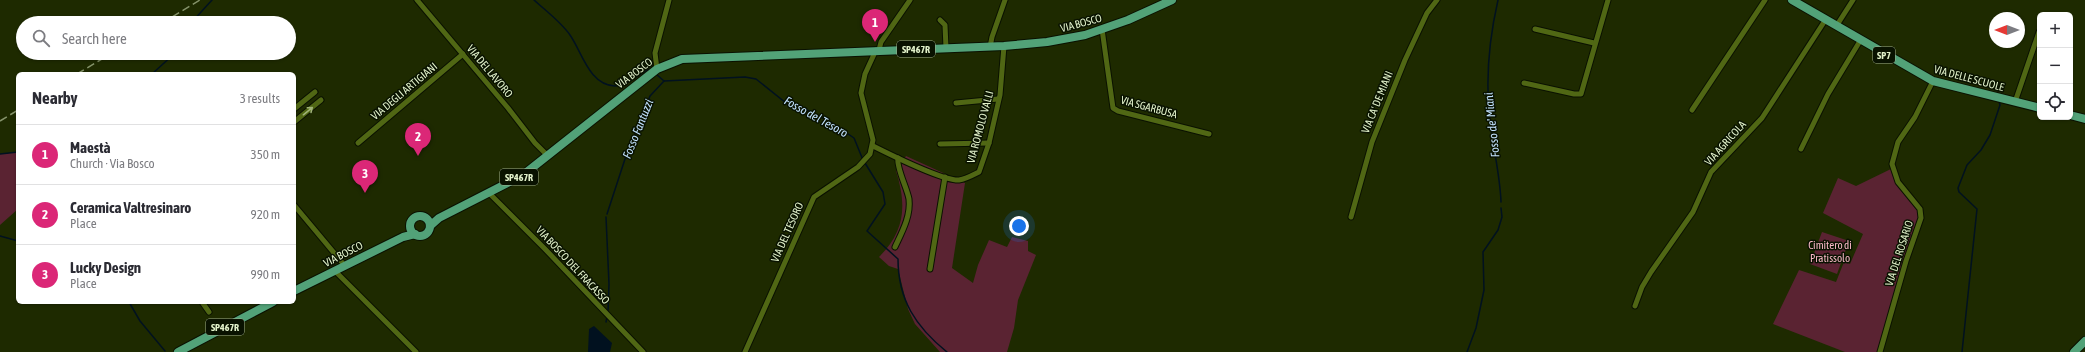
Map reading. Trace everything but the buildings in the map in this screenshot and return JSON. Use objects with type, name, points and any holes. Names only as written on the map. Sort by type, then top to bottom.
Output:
[{"type":"main road","name":"VIA BOSCO","points":[[428,222],[426,235],[421,236],[413,231],[411,222],[416,217],[428,222],[439,218],[523,175],[654,71],[682,59],[877,50],[990,47],[1060,40],[1102,29],[1172,0]]},
{"type":"main road","name":"VIA DELLE SCUOLE","points":[[1792,0],[1837,25],[1860,41],[1933,81],[2037,107]]},
{"type":"main road","points":[[2073,116],[2085,119]]},
{"type":"main road","name":"VIA BOSCO","points":[[296,290],[413,231]]},
{"type":"main road","name":"SP467R","points":[[178,352],[269,304]]},
{"type":"main road","points":[[2074,352],[2085,341]]},
{"type":"street","name":"VIA DEL LAVORO","points":[[417,0],[508,108],[534,143],[548,156]]},
{"type":"street","points":[[654,71],[655,52],[669,0]]},
{"type":"street","points":[[873,146],[873,140],[861,93],[865,74],[881,42],[910,0]]},
{"type":"street","points":[[990,47],[1005,0]]},
{"type":"street","name":"VIA CA' DE MIANI","points":[[1351,217],[1372,142],[1405,60],[1427,13],[1437,0]]},
{"type":"street","points":[[1524,82],[1574,94],[1581,94],[1594,43],[1608,0]]},
{"type":"street","points":[[1692,110],[1765,0]]},
{"type":"street","points":[[1837,25],[1853,0]]},
{"type":"street","name":"VIA AGRICOLA","points":[[1635,306],[1642,287],[1651,272],[1693,212],[1711,172],[1762,118],[1826,19]]},
{"type":"street","points":[[940,20],[945,25],[946,48]]},
{"type":"street","name":"VIA SGARBUSA","points":[[1102,29],[1113,108],[1118,111],[1209,134]]},
{"type":"street","points":[[1535,30],[1594,43]]},
{"type":"street","points":[[2014,102],[2037,38]]},
{"type":"street","points":[[1800,149],[1828,94],[1860,41]]},
{"type":"street","name":"VIA ROMOLO VALLI","points":[[873,146],[945,177],[958,180],[970,177],[979,172],[988,143],[998,99],[1004,46]]},
{"type":"street","name":"VIA DEGLI ARTIGIANI","points":[[358,143],[463,54]]},
{"type":"street","name":"VIA DEL ROSARIO","points":[[1880,352],[1906,261],[1921,218],[1920,209],[1898,182],[1894,174],[1893,158],[1898,142],[1915,117],[1933,81]]},
{"type":"street","points":[[296,107],[315,92]]},
{"type":"street","points":[[956,103],[998,99]]},
{"type":"street","points":[[296,120],[322,100]]},
{"type":"street","points":[[940,144],[988,143]]},
{"type":"street","name":"VIA DEL TESORO","points":[[746,352],[814,197],[858,167],[870,154],[873,146]]},
{"type":"street","points":[[895,247],[908,218],[909,209],[907,191],[898,164],[898,158]]},
{"type":"street","points":[[930,269],[945,177]]},
{"type":"street","name":"VIA BOSCO DEL FRACASSO","points":[[489,193],[545,249],[642,352]]},
{"type":"street","points":[[296,207],[345,266]]},
{"type":"street","points":[[334,271],[416,352]]},
{"type":"street","points":[[203,304],[208,312]]},
{"type":"green space","points":[[16,152],[16,211],[0,225],[0,154]]},
{"type":"green space","points":[[906,156],[965,183],[952,268],[973,283],[978,265],[989,240],[1007,247],[1012,237],[1028,241],[1028,251],[1036,255],[1018,300],[1014,328],[1007,352],[940,352],[915,324],[908,309],[898,269],[889,266],[879,257],[888,247],[899,228],[902,196],[896,171]]},
{"type":"green space","points":[[1893,168],[1918,210],[1921,224],[1879,352],[1845,352],[1773,324],[1799,270],[1836,282],[1844,262],[1850,264],[1863,234],[1823,213],[1838,178],[1856,186]]},
{"type":"green space","name":"Cimitero di Pratissolo","points":[[1822,232],[1849,241],[1837,274],[1810,264]]},
{"type":"water","points":[[594,326],[612,343],[610,352],[588,352],[589,329]]},
{"type":"waterway","name":"Fosso Fantuzzi","points":[[197,16],[212,0]]},
{"type":"waterway","name":"Fosso Fantuzzi","points":[[534,0],[566,30],[592,74],[599,80],[606,84],[615,86],[620,85],[629,82],[650,69]]},
{"type":"waterway","name":"Fosso de' Miani","points":[[1498,0],[1489,55],[1488,97],[1501,202]]},
{"type":"waterway","name":"Fosso Fantuzzi","points":[[154,72],[167,60]]},
{"type":"waterway","name":"Fosso Fantuzzi","points":[[607,214],[625,159],[650,96],[664,81],[656,74]]},
{"type":"waterway","name":"Fosso del Tesoro","points":[[664,81],[745,77],[756,79],[791,107],[807,110],[829,121],[854,138],[863,160]]},
{"type":"waterway","points":[[1962,352],[1977,209],[1959,192],[1958,188],[1967,165],[1981,150],[1990,135],[2000,105],[1999,101]]},
{"type":"waterway","name":"Fosso Fantuzzi","points":[[0,154],[16,152]]},
{"type":"waterway","name":"Fosso del Tesoro","points":[[865,163],[883,192],[885,204],[867,231],[898,259],[901,287],[911,312],[926,333],[947,352]]},
{"type":"waterway","name":"Fosso de' Miani","points":[[1467,352],[1476,328],[1484,290],[1483,252],[1498,230],[1502,217],[1501,208]]},
{"type":"waterway","name":"Fosso Fantuzzi","points":[[606,217],[609,284],[608,312]]},
{"type":"waterway","points":[[0,236],[16,240]]},
{"type":"waterway","points":[[130,304],[140,321],[165,351]]},
{"type":"waterway","name":"Fosso Fantuzzi","points":[[606,322],[607,317]]},
{"type":"railway","points":[[174,16],[200,0]]},
{"type":"railway","points":[[80,72],[100,60]]},
{"type":"railway","points":[[0,121],[16,111]]},
{"type":"place","name":"Maestà","points":[[875,42]]},
{"type":"place","name":"Ceramica Valtresinaro","points":[[418,156]]},
{"type":"place","name":"Lucky Design","points":[[365,193]]}]
